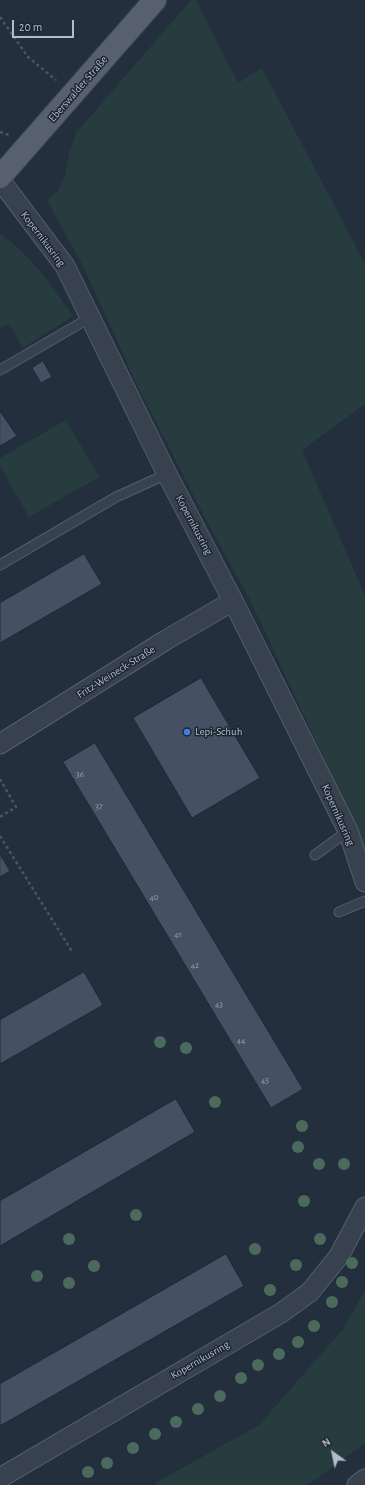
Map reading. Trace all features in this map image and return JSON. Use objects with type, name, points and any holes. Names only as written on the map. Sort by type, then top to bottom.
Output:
[{"type":"main road","name":"Eberswalder Straße","points":[[0,179],[72,94],[155,0]]},
{"type":"street","name":"Kopernikusring","points":[[0,179],[65,266],[91,316],[167,474],[233,601],[348,831],[365,882]]},
{"type":"street","name":"Fritz-Weineck-Straße","points":[[0,744],[166,640],[233,601]]},
{"type":"street","name":"Kopernikusring","points":[[0,1478],[281,1313],[310,1292],[339,1256],[365,1207]]},
{"type":"street","points":[[357,1485],[365,1479]]},
{"type":"lane","points":[[0,370],[91,316]]},
{"type":"lane","points":[[0,565],[116,496],[167,474]]},
{"type":"lane","points":[[316,855],[348,831]]},
{"type":"lane","points":[[339,912],[365,901]]},
{"type":"path","points":[[0,17],[28,56],[72,94]]},
{"type":"path","points":[[0,779],[16,807],[0,817]]},
{"type":"path","points":[[0,836],[73,953]]},
{"type":"green space","points":[[191,0],[196,0],[238,83],[262,68],[365,264],[365,404],[302,450],[365,596],[365,856],[360,840],[327,765],[251,602],[204,516],[139,389],[84,268],[47,200],[58,191],[65,175],[69,153],[76,133]]},
{"type":"green space","points":[[0,234],[22,251],[31,261],[49,282],[73,316],[23,348],[9,324],[0,329]]},
{"type":"green space","points":[[66,420],[99,477],[29,517],[0,466],[0,458]]},
{"type":"green space","points":[[365,1290],[365,1443],[308,1485],[155,1485],[159,1481],[259,1425],[344,1328]]},
{"type":"building","points":[[43,361],[52,377],[41,383],[32,368]]},
{"type":"building","points":[[0,411],[17,436],[0,446]]},
{"type":"building","points":[[84,554],[102,584],[0,643],[0,603]]},
{"type":"building","points":[[201,678],[260,778],[192,818],[133,718]]},
{"type":"building","points":[[95,743],[303,1089],[271,1108],[63,762]]},
{"type":"building","points":[[0,854],[10,871],[0,877]]},
{"type":"building","points":[[84,972],[103,1005],[0,1064],[0,1020]]},
{"type":"building","points":[[176,1099],[195,1132],[0,1246],[0,1201]]},
{"type":"building","points":[[226,1254],[244,1286],[0,1426],[0,1384]]},
{"type":"place","name":"Lepi-Schuh","points":[[187,732]]}]
